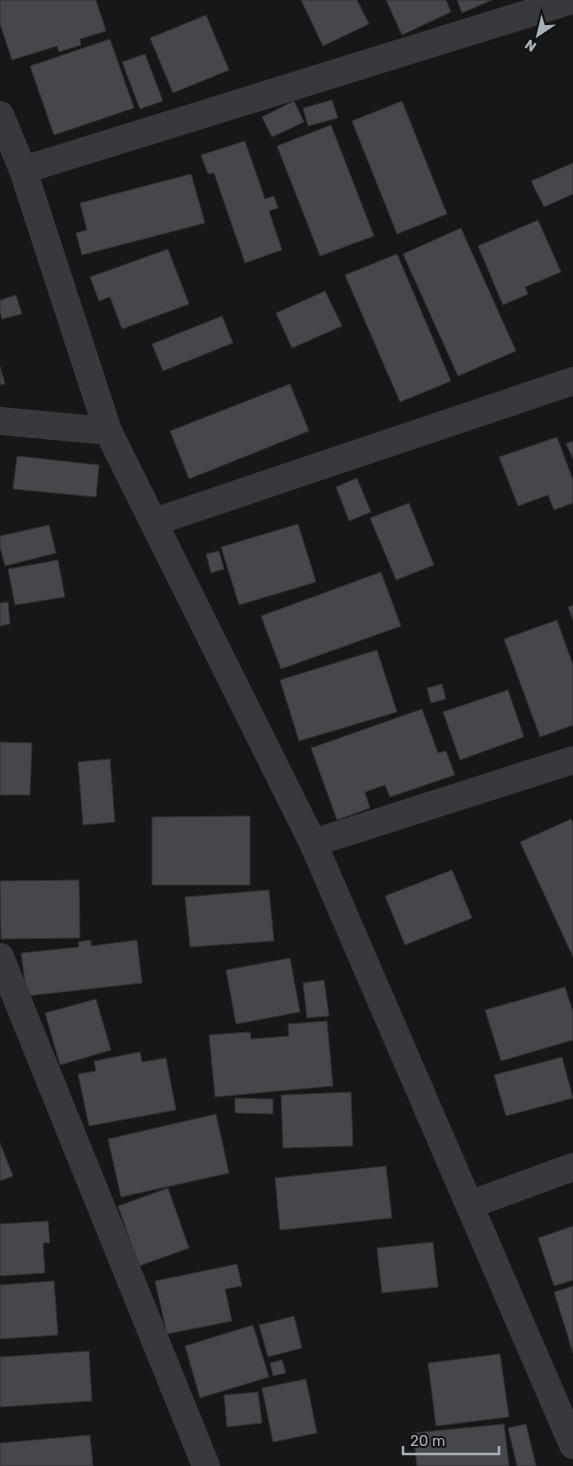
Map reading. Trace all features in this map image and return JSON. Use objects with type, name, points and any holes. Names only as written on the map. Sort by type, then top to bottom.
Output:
[{"type":"street","points":[[23,170],[572,0]]},
{"type":"street","points":[[0,115],[23,170],[108,431],[313,843],[573,1445]]},
{"type":"street","points":[[154,522],[573,382]]},
{"type":"street","points":[[0,421],[108,431]]},
{"type":"street","points":[[313,843],[573,760]]},
{"type":"street","points":[[0,957],[206,1466]]},
{"type":"street","points":[[469,1205],[573,1167]]},
{"type":"building","points":[[0,0],[96,0],[106,31],[80,39],[81,45],[59,52],[57,46],[12,60],[0,24]]},
{"type":"building","points":[[301,0],[357,0],[369,24],[323,46]]},
{"type":"building","points":[[386,0],[446,0],[451,12],[402,35]]},
{"type":"building","points":[[457,0],[492,0],[462,13]]},
{"type":"building","points":[[206,15],[229,70],[173,93],[150,38]]},
{"type":"building","points":[[110,39],[134,108],[54,135],[30,66]]},
{"type":"building","points":[[145,54],[163,101],[140,109],[122,62]]},
{"type":"building","points":[[332,100],[338,118],[308,126],[303,108]]},
{"type":"building","points":[[294,101],[304,122],[272,137],[262,117]]},
{"type":"building","points":[[402,101],[447,214],[397,234],[352,121]]},
{"type":"building","points":[[331,125],[374,236],[320,256],[277,146]]},
{"type":"building","points":[[245,141],[265,199],[274,196],[278,208],[269,211],[282,250],[245,263],[214,173],[208,174],[201,155]]},
{"type":"building","points":[[573,163],[573,194],[544,207],[531,181]]},
{"type":"building","points":[[191,174],[205,223],[82,255],[76,233],[87,230],[80,203]]},
{"type":"building","points":[[538,220],[561,272],[525,287],[528,294],[503,305],[478,246]]},
{"type":"building","points":[[461,228],[516,351],[458,376],[403,254]]},
{"type":"building","points":[[168,249],[189,304],[122,329],[110,297],[99,301],[90,277]]},
{"type":"building","points":[[397,254],[451,381],[400,402],[345,275]]},
{"type":"building","points":[[325,291],[342,326],[292,348],[276,313]]},
{"type":"building","points":[[16,295],[22,314],[2,319],[0,300]]},
{"type":"building","points":[[222,316],[233,343],[163,371],[152,344]]},
{"type":"building","points":[[0,366],[5,384],[0,385]]},
{"type":"building","points":[[290,384],[309,431],[189,479],[170,431]]},
{"type":"building","points":[[557,437],[573,480],[573,503],[554,510],[548,495],[518,506],[499,457]]},
{"type":"building","points":[[573,441],[573,459],[566,444]]},
{"type":"building","points":[[17,456],[99,465],[96,497],[13,489]]},
{"type":"building","points":[[357,478],[371,512],[349,521],[336,487]]},
{"type":"building","points":[[409,503],[434,565],[396,580],[370,518]]},
{"type":"building","points":[[298,524],[316,582],[239,605],[221,547]]},
{"type":"building","points":[[49,525],[56,553],[5,566],[0,547],[0,536]]},
{"type":"building","points":[[219,551],[224,569],[211,573],[206,554]]},
{"type":"building","points":[[58,560],[65,597],[15,605],[8,569]]},
{"type":"building","points":[[381,572],[401,626],[281,669],[261,616]]},
{"type":"building","points":[[8,602],[10,624],[0,626],[0,603]]},
{"type":"building","points":[[573,605],[573,620],[568,607]]},
{"type":"building","points":[[557,620],[573,665],[573,725],[540,737],[504,639]]},
{"type":"building","points":[[377,650],[397,712],[299,741],[280,680]]},
{"type":"building","points":[[442,684],[446,699],[431,703],[427,688]]},
{"type":"building","points":[[508,690],[524,737],[460,760],[443,712]]},
{"type":"building","points":[[422,709],[438,753],[446,751],[455,775],[390,797],[385,785],[365,792],[370,808],[337,820],[311,748]]},
{"type":"building","points":[[0,742],[32,743],[30,795],[0,795]]},
{"type":"building","points":[[110,759],[115,822],[83,825],[78,762]]},
{"type":"building","points":[[250,816],[250,885],[152,885],[152,817]]},
{"type":"building","points":[[571,819],[573,823],[573,957],[520,842]]},
{"type":"building","points":[[452,870],[472,918],[405,945],[385,896]]},
{"type":"building","points":[[79,880],[80,938],[1,939],[0,881]]},
{"type":"building","points":[[269,890],[274,941],[190,947],[185,897]]},
{"type":"building","points":[[91,940],[91,946],[137,940],[142,983],[27,996],[21,953],[79,947],[78,942]]},
{"type":"building","points":[[290,958],[300,1012],[236,1024],[226,970]]},
{"type":"building","points":[[324,980],[329,1016],[307,1018],[303,983]]},
{"type":"building","points":[[565,987],[573,1012],[573,1040],[501,1061],[485,1010]]},
{"type":"building","points":[[96,999],[111,1050],[60,1065],[45,1013]]},
{"type":"building","points":[[327,1021],[333,1086],[215,1097],[209,1035],[250,1032],[251,1039],[289,1036],[288,1024]]},
{"type":"building","points":[[140,1052],[142,1062],[166,1058],[176,1110],[89,1126],[78,1074],[96,1071],[94,1061]]},
{"type":"building","points":[[562,1057],[573,1098],[506,1116],[494,1075]]},
{"type":"building","points":[[351,1092],[353,1146],[283,1148],[281,1095]]},
{"type":"building","points":[[235,1098],[273,1099],[273,1114],[235,1113]]},
{"type":"building","points":[[216,1114],[229,1173],[121,1197],[108,1139]]},
{"type":"building","points":[[0,1143],[13,1176],[0,1181]]},
{"type":"building","points":[[386,1166],[392,1218],[280,1230],[275,1178]]},
{"type":"building","points":[[168,1188],[189,1248],[139,1266],[118,1206]]},
{"type":"building","points":[[48,1221],[50,1243],[43,1243],[45,1273],[0,1276],[0,1224]]},
{"type":"building","points":[[573,1226],[573,1280],[554,1286],[538,1238]]},
{"type":"building","points":[[433,1242],[438,1287],[382,1293],[377,1248]]},
{"type":"building","points":[[237,1264],[242,1286],[225,1289],[232,1321],[167,1334],[155,1281]]},
{"type":"building","points":[[54,1281],[58,1335],[0,1339],[0,1285]]},
{"type":"building","points":[[573,1286],[573,1353],[554,1292]]},
{"type":"building","points":[[294,1316],[302,1348],[268,1357],[259,1325]]},
{"type":"building","points":[[253,1325],[269,1377],[200,1398],[185,1346]]},
{"type":"building","points":[[89,1351],[92,1401],[0,1407],[0,1357]]},
{"type":"building","points":[[500,1354],[509,1417],[436,1426],[428,1363]]},
{"type":"building","points":[[282,1360],[286,1373],[273,1376],[270,1363]]},
{"type":"building","points":[[306,1379],[317,1433],[273,1442],[262,1388]]},
{"type":"building","points":[[258,1392],[262,1423],[227,1427],[224,1395]]},
{"type":"building","points":[[504,1424],[509,1466],[417,1466],[413,1433]]},
{"type":"building","points":[[526,1424],[536,1466],[517,1466],[508,1428]]},
{"type":"building","points":[[90,1435],[93,1466],[0,1466],[0,1443]]}]
